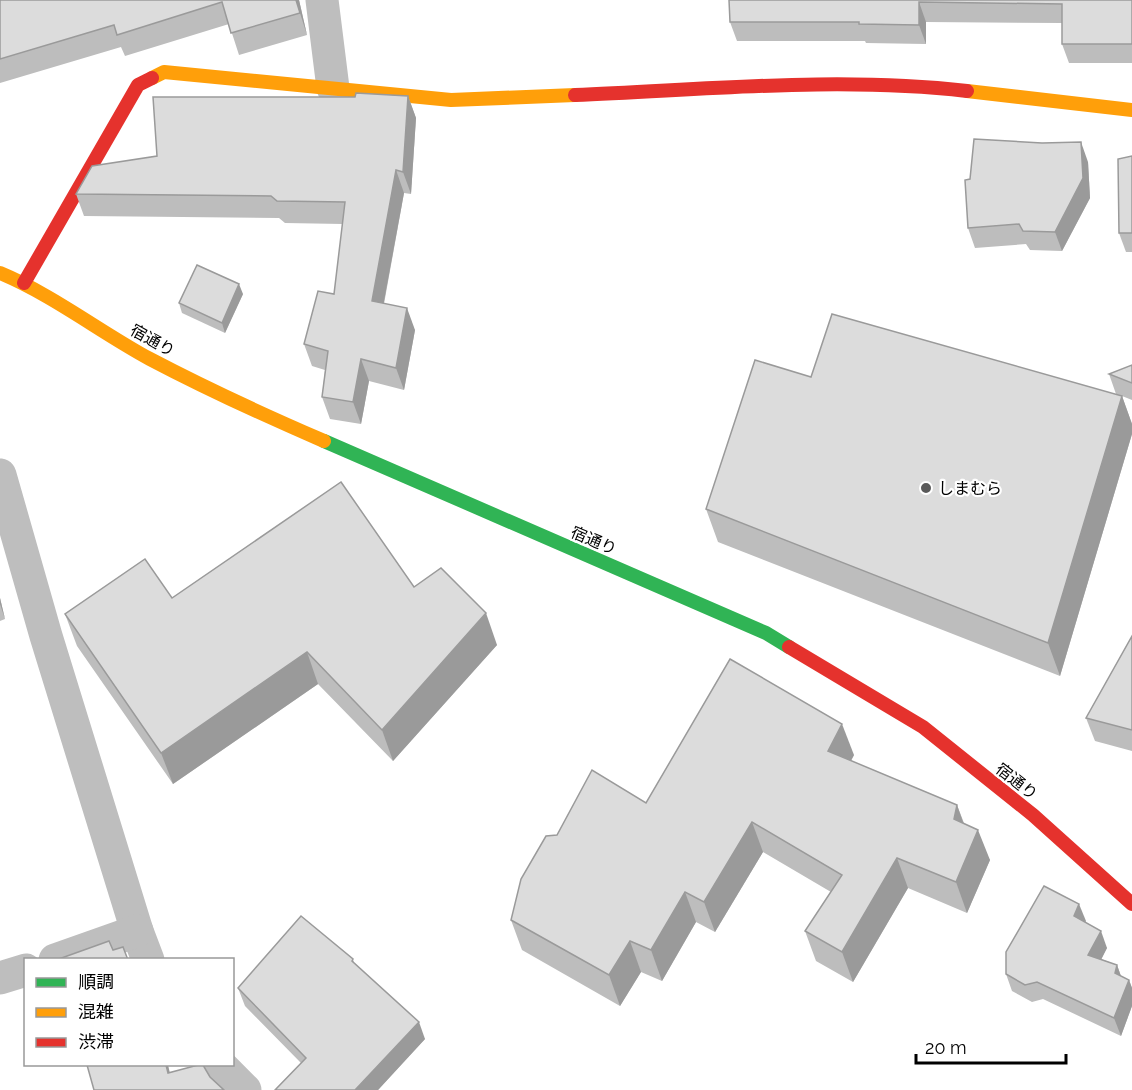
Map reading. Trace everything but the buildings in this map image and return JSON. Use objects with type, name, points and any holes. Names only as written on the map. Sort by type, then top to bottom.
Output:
[{"type":"main road","points":[[24,283],[138,85],[164,72],[450,100],[840,84],[923,86],[1132,110]]},
{"type":"main road","name":"宿通り","points":[[0,273],[24,283],[150,359],[269,417],[766,633],[923,727],[1034,815],[1132,904]]},
{"type":"street","points":[[322,0],[333,88]]},
{"type":"street","points":[[0,475],[46,636],[143,945],[67,958]]},
{"type":"street","points":[[0,978],[24,971]]},
{"type":"street","points":[[220,1066],[245,1090]]},
{"type":"traffic: fast","points":[[324,441],[766,633],[789,647]]},
{"type":"traffic: slow","points":[[152,78],[164,72],[451,100],[575,95]]},
{"type":"traffic: slow","points":[[967,91],[1132,110]]},
{"type":"traffic: slow","points":[[0,273],[39,292],[150,359],[237,402],[324,441]]},
{"type":"traffic: jam","points":[[24,283],[138,85],[152,78]]},
{"type":"traffic: jam","points":[[575,95],[820,84],[967,91]]},
{"type":"traffic: jam","points":[[789,647],[923,727],[1033,815],[1132,904]]},
{"type":"place","name":"しまむら","points":[[926,488]]}]
